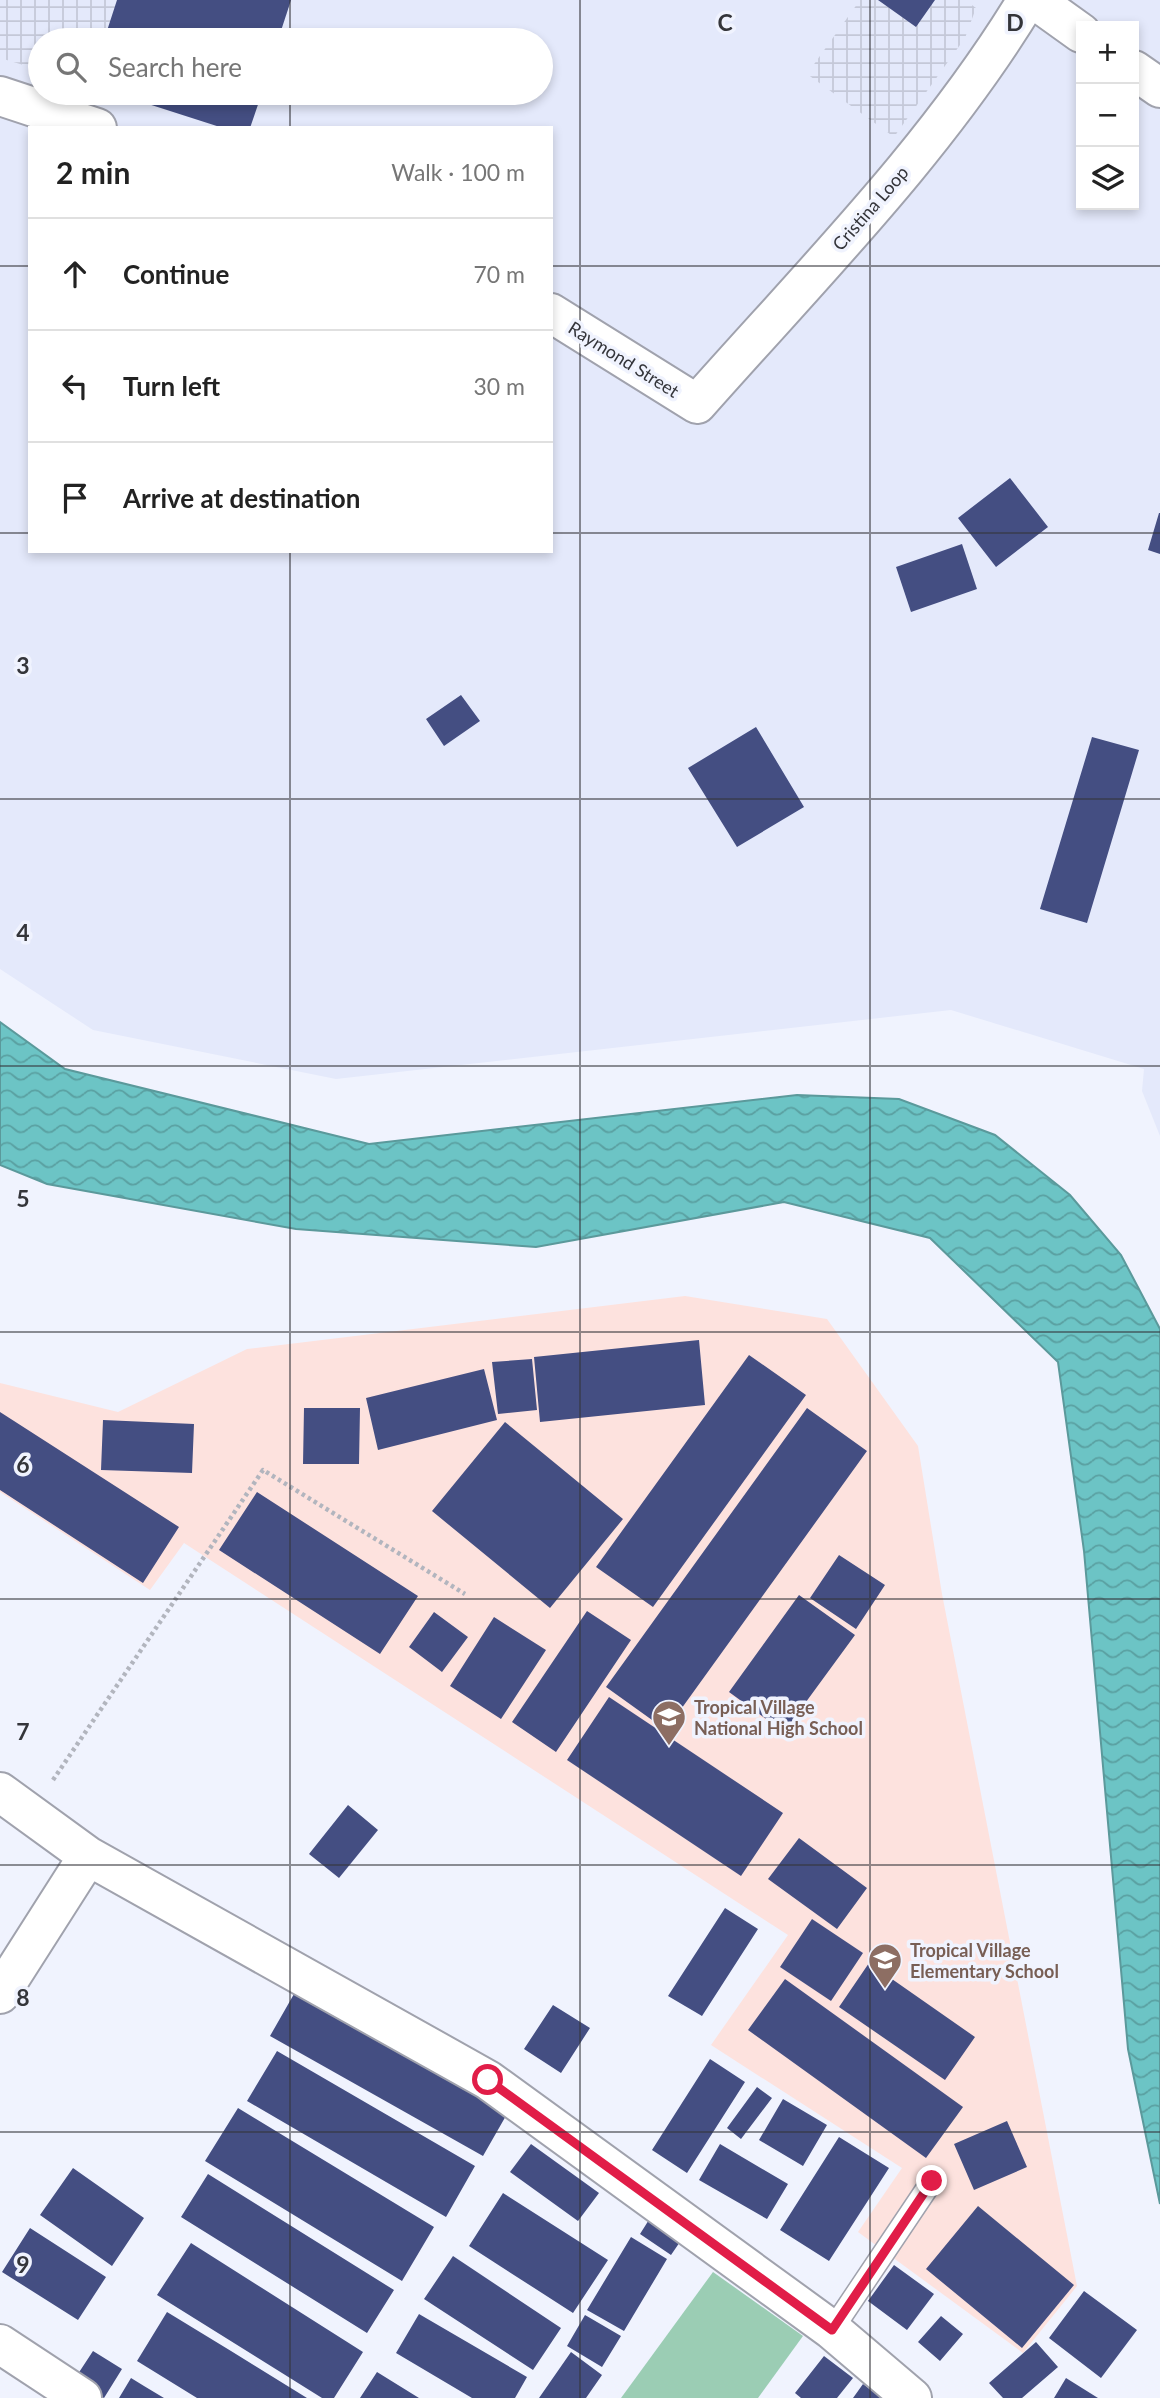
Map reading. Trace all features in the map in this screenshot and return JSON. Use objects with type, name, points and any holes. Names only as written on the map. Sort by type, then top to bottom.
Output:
[{"type":"street","name":"Cristina Loop","points":[[697,404],[947,120],[995,54],[1027,0]]},
{"type":"street","points":[[1035,0],[1076,29]]},
{"type":"street","points":[[1139,73],[1160,88]]},
{"type":"street","points":[[0,96],[91,126]]},
{"type":"street","name":"Raymond Street","points":[[553,314],[697,404]]},
{"type":"street","points":[[0,1792],[32,1812],[88,1856],[488,2080],[832,2330],[912,2398]]},
{"type":"street","points":[[0,1994],[88,1856]]},
{"type":"street","points":[[0,2344],[82,2398]]},
{"type":"lane","points":[[832,2330],[932,2181]]},
{"type":"path","points":[[32,1812],[263,1470],[465,1594]]},
{"type":"shaded area","points":[[0,0],[1160,0],[1160,1136],[1142,1091],[1144,1069],[951,1010],[336,1079],[93,1030],[0,969]]},
{"type":"shaded area","points":[[0,0],[291,0],[282,28],[28,28],[28,66],[0,58]]},
{"type":"shaded area","points":[[860,0],[965,0],[976,8],[965,38],[894,137],[807,74]]},
{"type":"shaded area","name":"Tropical Village National High School","points":[[685,1296],[827,1319],[918,1446],[942,1594],[1077,2286],[1023,2353],[858,2232],[902,2168],[711,2045],[788,1935],[184,1543],[150,1590],[0,1492],[0,1383],[118,1412],[247,1349]]},
{"type":"green space","points":[[713,2272],[803,2336],[758,2398],[621,2398]]},
{"type":"water","points":[[0,1022],[65,1069],[369,1144],[797,1095],[899,1099],[995,1135],[1070,1195],[1121,1255],[1160,1329],[1160,2204],[1128,2049],[1084,1551],[1058,1362],[930,1238],[784,1202],[536,1247],[296,1229],[47,1184],[0,1165]]},
{"type":"building","points":[[117,0],[291,0],[282,28],[108,28]]},
{"type":"building","points":[[878,0],[935,0],[916,27]]},
{"type":"building","points":[[151,105],[258,105],[251,126],[217,126]]},
{"type":"building","points":[[1010,478],[1048,527],[996,567],[958,518]]},
{"type":"building","points":[[1160,513],[1160,554],[1148,550]]},
{"type":"building","points":[[962,544],[977,589],[911,612],[896,567]]},
{"type":"building","points":[[461,695],[480,721],[444,746],[426,719]]},
{"type":"building","points":[[756,727],[804,807],[737,847],[688,768]]},
{"type":"building","points":[[1092,737],[1139,750],[1087,923],[1040,909]]},
{"type":"building","points":[[699,1340],[705,1405],[540,1422],[534,1357]]},
{"type":"building","points":[[749,1355],[806,1395],[653,1607],[596,1567]]},
{"type":"building","points":[[532,1359],[537,1410],[498,1414],[492,1362]]},
{"type":"building","points":[[484,1369],[497,1420],[378,1450],[366,1398]]},
{"type":"building","points":[[304,1408],[360,1408],[359,1464],[303,1464]]},
{"type":"building","points":[[807,1408],[867,1451],[666,1730],[606,1687]]},
{"type":"building","points":[[0,1412],[179,1527],[143,1583],[0,1490]]},
{"type":"building","points":[[103,1420],[194,1424],[192,1473],[101,1470]]},
{"type":"building","points":[[505,1422],[623,1519],[550,1608],[432,1511]]},
{"type":"building","points":[[257,1492],[418,1596],[380,1654],[219,1550]]},
{"type":"building","points":[[839,1555],[885,1585],[856,1629],[810,1598]]},
{"type":"building","points":[[799,1595],[855,1635],[784,1732],[729,1692]]},
{"type":"building","points":[[587,1611],[631,1640],[556,1752],[512,1722]]},
{"type":"building","points":[[434,1612],[468,1637],[442,1672],[409,1647]]},
{"type":"building","points":[[494,1617],[546,1650],[501,1719],[450,1686]]},
{"type":"building","points":[[609,1697],[783,1813],[741,1876],[567,1760]]},
{"type":"building","points":[[348,1805],[378,1830],[339,1878],[309,1854]]},
{"type":"building","points":[[799,1838],[867,1888],[837,1929],[768,1879]]},
{"type":"building","points":[[725,1908],[758,1929],[702,2016],[668,1996]]},
{"type":"building","points":[[812,1919],[863,1953],[831,2001],[780,1967]]},
{"type":"building","points":[[869,1963],[975,2037],[945,2080],[839,2007]]},
{"type":"building","points":[[785,1979],[963,2107],[926,2158],[748,2030]]},
{"type":"building","points":[[298,1987],[511,2107],[483,2156],[270,2036]]},
{"type":"building","points":[[553,2005],[590,2028],[561,2073],[524,2049]]},
{"type":"building","points":[[277,2051],[475,2166],[446,2217],[247,2101]]},
{"type":"building","points":[[710,2059],[745,2082],[687,2173],[652,2150]]},
{"type":"building","points":[[757,2087],[772,2098],[741,2139],[727,2128]]},
{"type":"building","points":[[783,2099],[827,2125],[803,2166],[759,2140]]},
{"type":"building","points":[[238,2108],[434,2227],[402,2281],[205,2161]]},
{"type":"building","points":[[1007,2121],[1027,2167],[974,2190],[954,2144]]},
{"type":"building","points":[[839,2137],[889,2168],[829,2261],[780,2230]]},
{"type":"building","points":[[531,2144],[599,2193],[578,2221],[510,2172]]},
{"type":"building","points":[[720,2144],[788,2184],[767,2219],[699,2180]]},
{"type":"building","points":[[73,2168],[144,2218],[112,2266],[40,2215]]},
{"type":"building","points":[[208,2174],[394,2290],[367,2333],[181,2217]]},
{"type":"building","points":[[503,2193],[608,2260],[573,2313],[469,2246]]},
{"type":"building","points":[[978,2206],[1074,2285],[1022,2348],[926,2269]]},
{"type":"building","points":[[652,2215],[684,2236],[671,2255],[640,2234]]},
{"type":"building","points":[[30,2228],[106,2277],[78,2320],[2,2272]]},
{"type":"building","points":[[631,2237],[667,2259],[624,2331],[587,2310]]},
{"type":"building","points":[[191,2243],[363,2352],[334,2398],[322,2398],[157,2295]]},
{"type":"building","points":[[453,2256],[561,2328],[533,2370],[424,2299]]},
{"type":"building","points":[[894,2265],[934,2294],[907,2330],[868,2301]]},
{"type":"building","points":[[1084,2291],[1137,2330],[1101,2378],[1049,2338]]},
{"type":"building","points":[[167,2312],[307,2398],[197,2398],[137,2361]]},
{"type":"building","points":[[419,2314],[527,2377],[515,2398],[472,2398],[396,2353]]},
{"type":"building","points":[[585,2315],[621,2336],[602,2367],[567,2346]]},
{"type":"building","points":[[941,2316],[963,2334],[940,2361],[918,2342]]},
{"type":"building","points":[[1036,2342],[1058,2367],[1022,2398],[1003,2398],[989,2383]]},
{"type":"building","points":[[93,2351],[122,2369],[104,2398],[74,2380]]},
{"type":"building","points":[[571,2352],[602,2375],[586,2398],[539,2398]]},
{"type":"building","points":[[824,2356],[853,2378],[837,2398],[801,2398],[795,2393]]},
{"type":"building","points":[[377,2372],[419,2398],[360,2398]]},
{"type":"building","points":[[131,2378],[144,2386],[164,2398],[119,2398]]},
{"type":"building","points":[[1066,2378],[1098,2398],[1054,2398]]},
{"type":"building","points":[[863,2384],[882,2398],[853,2398]]},
{"type":"place","name":"Tropical Village National High School","points":[[669,1747]]},
{"type":"place","name":"Tropical Village Elementary School","points":[[885,1990]]},
{"type":"route","points":[[488,2080],[832,2330],[932,2181]]}]
